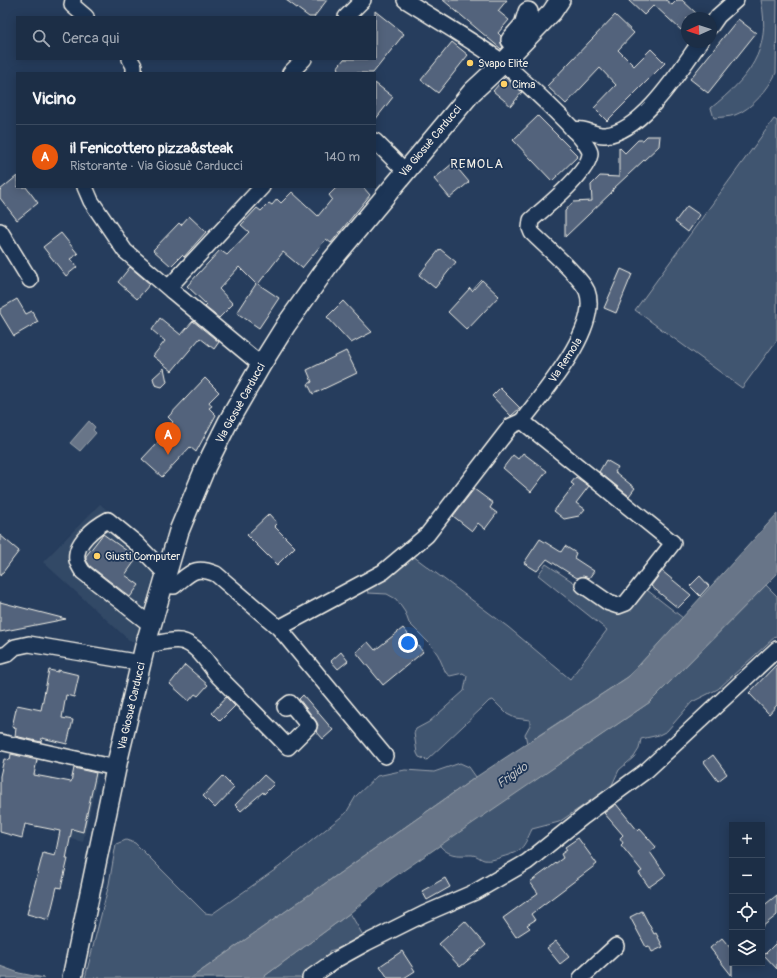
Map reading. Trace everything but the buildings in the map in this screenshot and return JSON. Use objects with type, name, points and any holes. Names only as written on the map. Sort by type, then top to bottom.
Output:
[{"type":"main road","name":"Via Giosuè Carducci","points":[[72,978],[116,768],[143,655],[179,531],[206,466],[228,422],[261,365],[286,325],[332,260],[405,171],[499,61],[552,12],[560,0]]},
{"type":"main road","name":"Via Giosuè Carducci","points":[[499,61],[524,25],[527,6]]},
{"type":"street","points":[[73,0],[71,2],[74,8],[85,16]]},
{"type":"street","points":[[347,16],[363,0]]},
{"type":"street","name":"Via Remola","points":[[405,0],[499,61],[536,93],[586,143],[591,151],[589,159],[571,185],[531,220],[530,228],[532,233],[568,268],[586,291],[589,309],[582,332],[574,349],[522,421]]},
{"type":"street","points":[[717,17],[736,0]]},
{"type":"street","points":[[572,130],[585,129],[604,135],[617,132],[629,126],[650,108],[695,48]]},
{"type":"street","points":[[131,60],[134,66],[134,72]]},
{"type":"street","points":[[291,72],[303,60]]},
{"type":"street","points":[[376,142],[405,171]]},
{"type":"street","points":[[85,188],[91,201],[125,251],[261,365]]},
{"type":"street","points":[[172,291],[171,285],[173,282],[261,188]]},
{"type":"street","points":[[0,231],[30,280]]},
{"type":"street","points":[[279,628],[383,572],[426,536],[511,426],[522,421],[673,543],[626,603],[618,606],[609,603],[583,585]]},
{"type":"street","points":[[151,625],[83,572],[77,561],[78,548],[97,526],[108,520],[136,543],[164,579],[174,586],[194,571],[203,569],[216,574],[279,628],[385,756]]},
{"type":"street","points":[[0,656],[7,654],[15,647],[29,644],[143,655],[168,641],[181,641],[192,647],[288,747],[309,726],[290,703],[284,707]]},
{"type":"street","points":[[310,978],[337,959],[366,943],[424,914],[475,892],[526,862],[583,817],[647,770],[777,649]]},
{"type":"street","points":[[0,742],[116,768]]},
{"type":"street","points":[[581,978],[616,946]]},
{"type":"shaded area","points":[[761,0],[777,0],[776,73],[769,85],[748,108],[735,115],[714,118],[711,108],[736,86],[746,74],[760,49],[764,18]]},
{"type":"shaded area","points":[[774,119],[777,121],[777,340],[742,388],[635,310]]},
{"type":"shaded area","points":[[100,504],[159,556],[135,642],[130,641],[43,562]]},
{"type":"shaded area","points":[[409,553],[508,627],[570,679],[607,630],[538,575],[546,564],[617,611],[642,590],[647,590],[683,618],[628,677],[527,743],[525,734],[530,725],[530,720],[515,718],[507,714],[493,700],[489,701],[427,760],[419,757],[417,753],[414,733],[416,729],[429,722],[464,691],[467,676],[463,673],[450,676],[446,673],[438,655],[431,645],[409,623],[405,612],[396,599],[387,594],[368,593],[366,585]]},
{"type":"shaded area","points":[[766,585],[777,596],[777,635],[718,689],[692,702],[667,731],[659,735],[641,739],[639,749],[634,757],[619,770],[611,787],[559,822],[532,829],[522,848],[509,855],[493,860],[484,860],[474,855],[458,855],[447,852],[439,845],[650,702]]},
{"type":"shaded area","points":[[460,763],[469,767],[476,777],[191,978],[85,978],[109,884],[116,844],[126,840],[135,843],[205,913],[212,914],[279,867],[346,813],[356,796],[377,776],[405,770],[434,772]]},
{"type":"shaded area","points":[[74,765],[99,771],[83,842],[59,836]]},
{"type":"shaded area","points":[[350,913],[364,937],[357,943],[329,951],[328,959],[301,978],[262,978]]},
{"type":"water","points":[[89,421],[95,427],[93,430],[96,433],[80,451],[70,443]]},
{"type":"water","name":"Frigido","points":[[777,514],[777,574],[650,702],[391,879],[350,913],[262,978],[191,978],[476,777],[628,677]]},
{"type":"water","points":[[0,966],[19,973],[44,978],[0,978]]},
{"type":"place","name":"Svapo Elite","points":[[470,63]]},
{"type":"place","name":"Cima","points":[[504,84]]},
{"type":"place","name":"il Fenicottero pizza&steak","points":[[168,455]]},
{"type":"place","name":"Giusti Computer","points":[[97,556]]},
{"type":"district","name":"REMOLA","points":[[477,163]]}]
